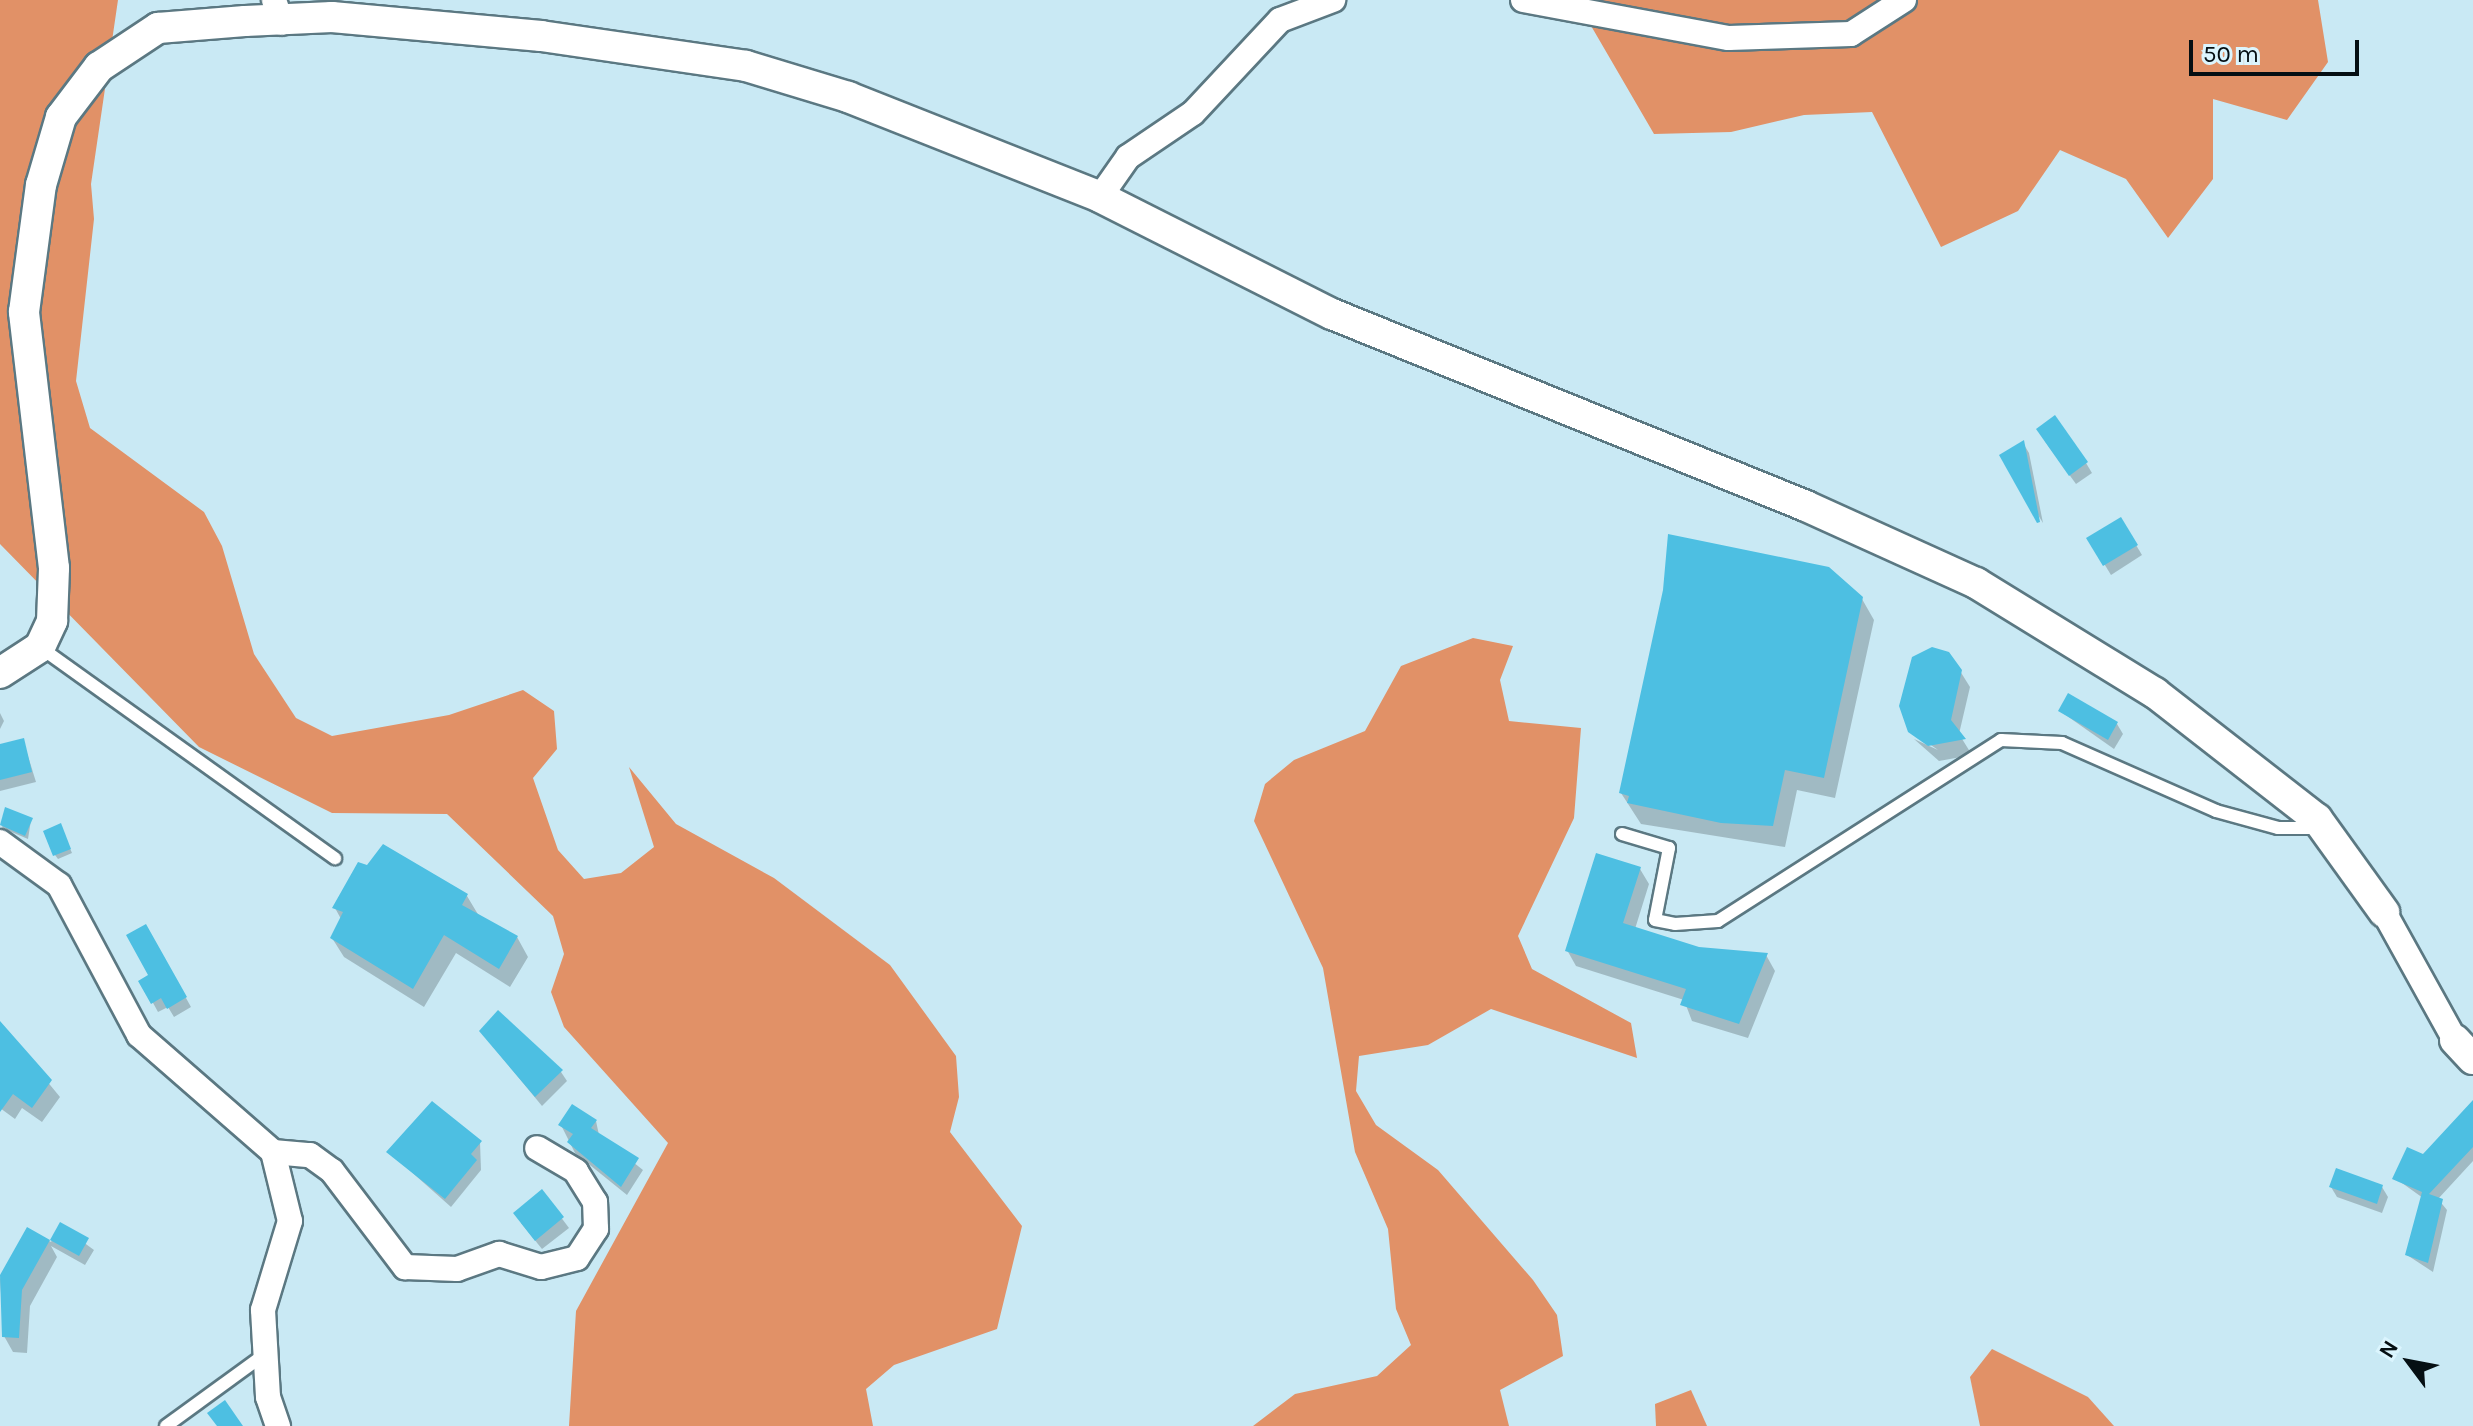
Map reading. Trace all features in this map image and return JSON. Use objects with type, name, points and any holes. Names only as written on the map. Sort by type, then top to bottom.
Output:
[{"type":"street","points":[[1100,197],[1128,157],[1193,113],[1280,20],[1333,0]]},
{"type":"street","points":[[1523,0],[1729,38],[1851,34],[1904,0]]},
{"type":"street","points":[[0,673],[40,647],[52,621],[54,568],[24,312],[41,185],[61,117],[99,67],[158,28],[278,11],[541,36],[746,66],[848,97],[1100,197],[1332,314],[1806,506],[1976,583],[2155,693],[2323,827],[2384,912],[2464,1049]]},
{"type":"street","points":[[0,842],[59,885],[139,1035],[273,1152],[290,1221],[263,1310],[265,1354],[278,1426]]},
{"type":"street","points":[[273,1152],[310,1155],[332,1171],[405,1267],[457,1269],[499,1254],[541,1267],[577,1258],[596,1229],[595,1202],[576,1171],[537,1148]]},
{"type":"lane","points":[[40,647],[335,858]]},
{"type":"lane","points":[[1622,834],[1669,848],[1655,920],[1675,924],[1718,921],[2001,740],[2062,743],[2216,811],[2278,828],[2323,827]]},
{"type":"lane","points":[[166,1426],[265,1354]]},
{"type":"shaded area","points":[[0,0],[118,0],[91,184],[94,219],[76,381],[90,428],[204,512],[222,546],[254,654],[296,718],[332,736],[449,715],[523,690],[554,711],[557,749],[533,778],[558,850],[584,879],[621,873],[654,847],[629,767],[676,824],[774,878],[890,965],[956,1056],[959,1097],[950,1132],[1022,1226],[997,1329],[894,1365],[866,1389],[873,1426],[569,1426],[576,1311],[668,1143],[564,1027],[551,992],[564,954],[553,916],[447,814],[332,813],[199,747],[0,544]]},
{"type":"shaded area","points":[[1576,0],[2318,0],[2328,62],[2287,120],[2213,99],[2213,179],[2168,238],[2126,179],[2060,150],[2018,211],[1941,247],[1872,112],[1804,115],[1731,132],[1654,134]]},
{"type":"shaded area","points":[[1473,638],[1513,646],[1500,680],[1509,721],[1581,728],[1574,818],[1518,936],[1532,969],[1631,1023],[1637,1058],[1491,1009],[1428,1045],[1359,1056],[1356,1091],[1376,1125],[1438,1170],[1533,1280],[1557,1315],[1563,1356],[1500,1390],[1509,1426],[1253,1426],[1295,1394],[1377,1376],[1411,1345],[1396,1309],[1388,1229],[1355,1152],[1323,968],[1254,821],[1265,784],[1294,760],[1365,731],[1401,666]]},
{"type":"shaded area","points":[[1992,1349],[2088,1397],[2114,1426],[1980,1426],[1970,1377]]},
{"type":"shaded area","points":[[1691,1390],[1707,1426],[1656,1426],[1655,1404]]},
{"type":"building","points":[[2055,415],[2088,462],[2069,476],[2036,429]]},
{"type":"building","points":[[2024,440],[2040,522],[2037,523],[1999,455]]},
{"type":"building","points":[[2121,517],[2138,545],[2103,566],[2086,538]]},
{"type":"building","points":[[1668,534],[1829,567],[1863,597],[1824,778],[1785,770],[1773,826],[1721,823],[1627,803],[1629,796],[1619,793],[1663,590]]},
{"type":"building","points":[[1932,647],[1949,652],[1962,670],[1951,720],[1966,739],[1928,746],[1908,732],[1899,706],[1912,657]]},
{"type":"building","points":[[2068,693],[2118,722],[2108,740],[2058,711]]},
{"type":"building","points":[[24,738],[32,772],[0,780],[0,744]]},
{"type":"building","points":[[5,807],[33,818],[25,836],[0,825]]},
{"type":"building","points":[[61,823],[71,849],[53,856],[43,831]]},
{"type":"building","points":[[383,844],[468,894],[462,905],[518,936],[499,969],[444,935],[413,989],[330,938],[343,912],[332,908],[358,862],[367,865]]},
{"type":"building","points":[[1596,853],[1641,867],[1623,923],[1699,947],[1768,953],[1739,1024],[1680,1005],[1686,989],[1565,951]]},
{"type":"building","points":[[146,924],[187,997],[167,1009],[161,998],[151,1004],[138,981],[148,975],[126,935]]},
{"type":"building","points":[[498,1010],[563,1070],[535,1097],[479,1031]]},
{"type":"building","points":[[0,1021],[52,1080],[32,1108],[13,1094],[0,1112]]},
{"type":"building","points":[[2473,1100],[2473,1147],[2429,1194],[2443,1199],[2428,1263],[2405,1255],[2422,1192],[2392,1179],[2407,1147],[2423,1154]]},
{"type":"building","points":[[432,1101],[482,1141],[471,1154],[477,1160],[445,1199],[386,1152]]},
{"type":"building","points":[[572,1104],[597,1120],[591,1128],[639,1158],[621,1187],[567,1142],[573,1134],[558,1125]]},
{"type":"building","points":[[2336,1168],[2383,1185],[2377,1204],[2329,1187]]},
{"type":"building","points":[[542,1189],[564,1217],[535,1241],[513,1213]]},
{"type":"building","points":[[60,1222],[89,1238],[79,1256],[50,1240]]},
{"type":"building","points":[[27,1227],[50,1240],[22,1290],[19,1338],[2,1337],[0,1275]]},
{"type":"building","points":[[225,1400],[243,1426],[217,1426],[207,1413]]}]
